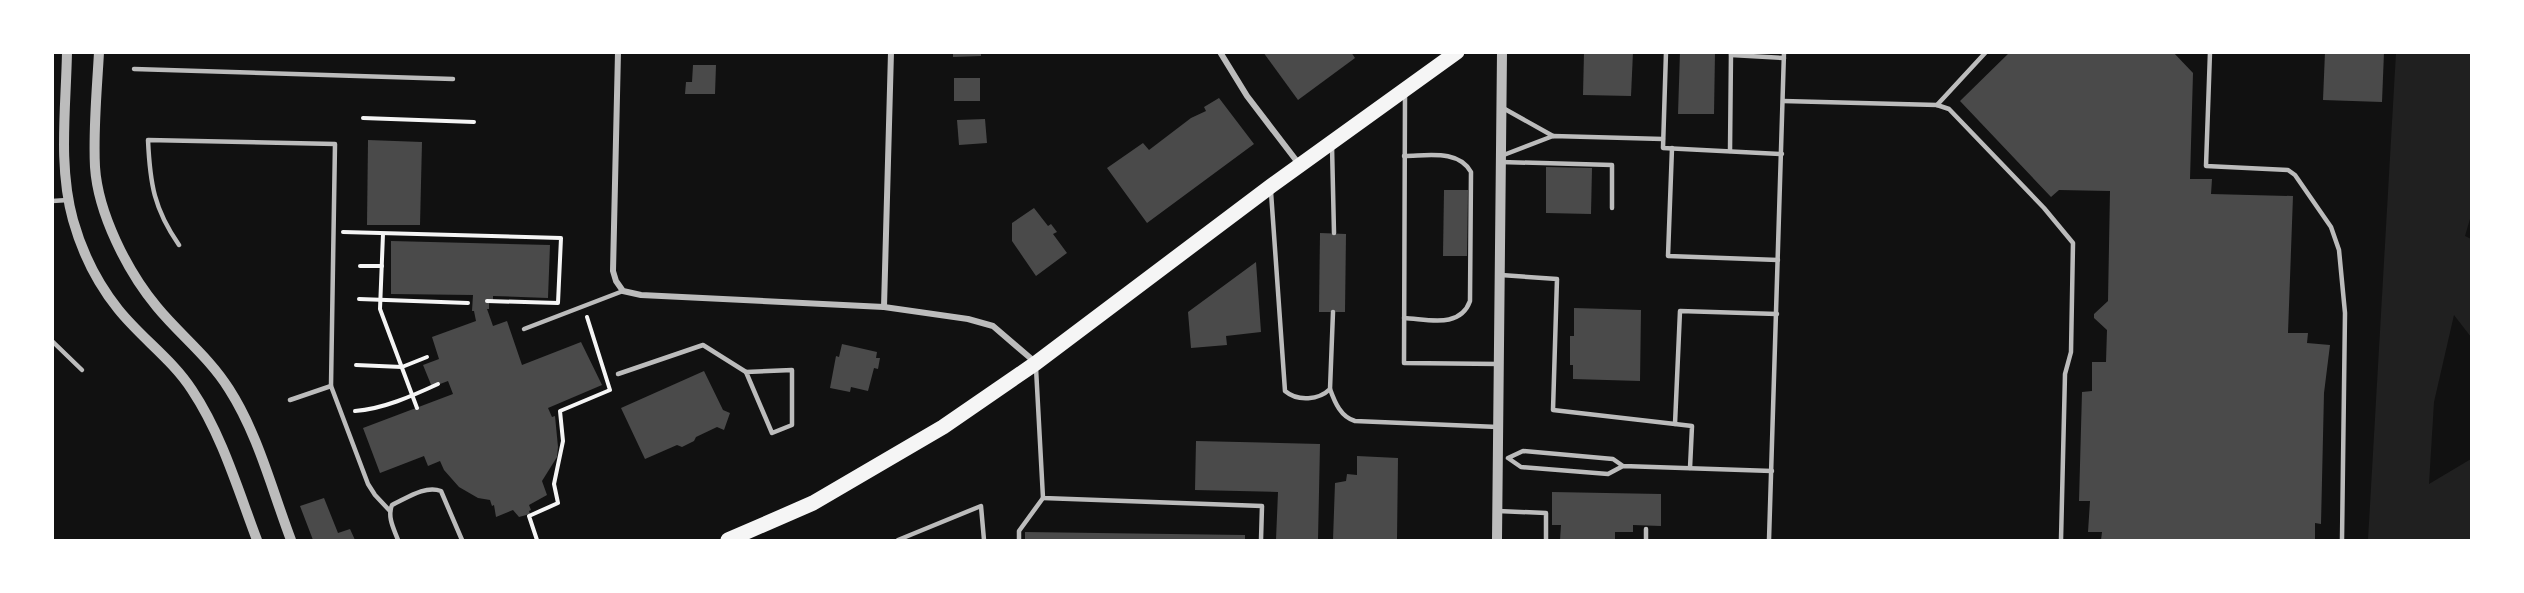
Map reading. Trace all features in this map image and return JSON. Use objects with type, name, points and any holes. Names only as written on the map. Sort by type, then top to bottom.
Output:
[{"type":"main road","points":[[728,540],[813,503],[943,427],[1035,363],[1270,186],[1457,52]]},
{"type":"street","points":[[67,52],[64,170],[73,223],[89,263],[118,309],[192,389],[213,427],[257,540]]},
{"type":"street","points":[[99,52],[95,168],[110,228],[138,282],[157,308],[208,360],[229,388],[244,416],[291,540]]},
{"type":"street","points":[[618,52],[613,271],[623,291],[641,295],[884,307],[968,319],[993,326],[1035,363]]},
{"type":"street","points":[[884,307],[891,52]]},
{"type":"street","points":[[1220,52],[1247,96],[1300,165]]},
{"type":"street","points":[[1497,540],[1497,511],[1503,457],[1498,427],[1503,52]]},
{"type":"lane","points":[[1666,52],[1663,148],[1782,154]]},
{"type":"lane","points":[[1936,105],[1986,52]]},
{"type":"lane","points":[[2210,52],[2206,166],[2288,170],[2295,175],[2331,227],[2339,250],[2345,313],[2342,540]]},
{"type":"lane","points":[[1730,151],[1731,54],[1784,55],[1769,540]]},
{"type":"lane","points":[[134,69],[453,79]]},
{"type":"lane","points":[[1405,90],[1404,363],[1499,364]]},
{"type":"lane","points":[[1783,101],[1936,105],[1949,109],[2044,208],[2073,243],[2071,352],[2065,384],[2061,540]]},
{"type":"lane","points":[[1502,107],[1553,136]]},
{"type":"lane","points":[[1501,159],[1553,136],[1663,139]]},
{"type":"lane","points":[[179,245],[168,229],[153,193],[147,141],[335,144],[331,386],[368,484],[390,511],[398,540]]},
{"type":"lane","points":[[1332,141],[1334,233]]},
{"type":"lane","points":[[1672,148],[1668,256],[1778,260]]},
{"type":"lane","points":[[1404,156],[1458,158],[1467,165],[1471,172],[1470,301],[1467,310],[1462,315],[1449,320],[1404,318]]},
{"type":"lane","points":[[1501,159],[1612,165],[1612,208]]},
{"type":"lane","points":[[1270,186],[1285,392],[1297,398],[1307,398],[1324,395],[1330,389]]},
{"type":"lane","points":[[52,201],[68,200]]},
{"type":"lane","points":[[1500,275],[1557,279],[1553,410],[1692,426],[1690,468]]},
{"type":"lane","points":[[524,329],[623,291]]},
{"type":"lane","points":[[1674,424],[1680,311],[1777,314]]},
{"type":"lane","points":[[1333,312],[1330,389],[1334,400],[1347,419],[1498,427]]},
{"type":"lane","points":[[52,341],[82,370]]},
{"type":"lane","points":[[618,375],[704,345],[746,372],[772,433],[792,424],[792,370],[746,372]]},
{"type":"lane","points":[[1019,540],[1019,531],[1042,498],[1035,363]]},
{"type":"lane","points":[[290,400],[331,386]]},
{"type":"lane","points":[[1503,457],[1523,451],[1613,459],[1623,466]]},
{"type":"lane","points":[[1503,457],[1521,467],[1608,474],[1623,466],[1772,471]]},
{"type":"lane","points":[[390,511],[392,505],[424,490],[441,490],[462,540]]},
{"type":"lane","points":[[1042,498],[1262,506],[1261,540]]},
{"type":"lane","points":[[898,540],[981,506],[984,540]]},
{"type":"lane","points":[[1497,511],[1546,513],[1546,540]]},
{"type":"lane","points":[[1646,529],[1646,540]]},
{"type":"path","points":[[363,118],[474,122]]},
{"type":"path","points":[[333,232],[561,238],[558,303],[487,301]]},
{"type":"path","points":[[383,234],[380,309],[417,408]]},
{"type":"path","points":[[360,266],[382,266]]},
{"type":"path","points":[[359,299],[468,303]]},
{"type":"path","points":[[537,540],[529,516],[558,503],[554,484],[555,467],[562,441],[560,411],[610,390],[587,317]]},
{"type":"path","points":[[357,365],[402,367],[427,357]]},
{"type":"path","points":[[355,411],[413,396],[438,384]]},
{"type":"shaded area","points":[[2396,53],[2471,53],[2472,212],[2465,236],[2471,239],[2471,337],[2454,315],[2434,402],[2429,484],[2471,459],[2471,540],[2368,540]]},
{"type":"building","points":[[953,52],[981,52],[981,56],[953,57]]},
{"type":"building","points":[[1263,52],[1351,52],[1355,58],[1298,100]]},
{"type":"building","points":[[1584,52],[1633,52],[1631,96],[1583,95]]},
{"type":"building","points":[[1680,52],[1715,52],[1714,114],[1678,114]]},
{"type":"building","points":[[2010,52],[2173,52],[2193,73],[2190,179],[2212,179],[2211,194],[2293,196],[2288,333],[2308,333],[2307,343],[2330,345],[2324,393],[2321,524],[2315,523],[2315,540],[2101,540],[2102,532],[2088,532],[2090,501],[2079,501],[2082,392],[2092,391],[2092,362],[2106,362],[2107,330],[2094,318],[2094,314],[2108,301],[2110,191],[2059,190],[2051,197],[1960,101]]},
{"type":"building","points":[[2325,52],[2384,52],[2382,102],[2323,100]]},
{"type":"building","points":[[693,65],[716,65],[715,94],[685,94],[686,82],[692,82]]},
{"type":"building","points":[[954,78],[980,78],[980,101],[954,101]]},
{"type":"building","points":[[1219,98],[1254,144],[1147,223],[1107,168],[1143,143],[1149,150],[1191,118],[1206,111],[1204,107]]},
{"type":"building","points":[[985,119],[987,143],[959,145],[957,120]]},
{"type":"building","points":[[368,140],[422,142],[420,225],[367,225]]},
{"type":"building","points":[[1546,167],[1592,168],[1591,214],[1546,213]]},
{"type":"building","points":[[1444,190],[1468,190],[1467,256],[1443,256]]},
{"type":"building","points":[[1034,208],[1048,226],[1051,224],[1057,232],[1053,234],[1067,253],[1036,276],[1012,241],[1012,223]]},
{"type":"building","points":[[1320,233],[1346,234],[1345,312],[1319,312]]},
{"type":"building","points":[[391,241],[550,245],[548,298],[493,296],[493,301],[489,302],[489,309],[487,309],[493,326],[507,321],[522,365],[581,342],[602,385],[548,408],[552,417],[555,416],[557,457],[542,481],[547,495],[529,505],[530,514],[519,517],[513,510],[496,517],[494,505],[492,506],[490,500],[478,498],[459,487],[444,470],[440,461],[428,466],[424,456],[380,473],[363,428],[453,394],[448,381],[432,387],[423,365],[439,359],[432,337],[476,321],[474,311],[472,311],[473,295],[391,294]]},
{"type":"building","points":[[1256,262],[1261,332],[1226,336],[1227,345],[1191,348],[1188,312]]},
{"type":"building","points":[[1574,308],[1641,310],[1640,381],[1573,379],[1573,365],[1570,365],[1570,336],[1574,336]]},
{"type":"building","points":[[842,344],[877,352],[876,358],[880,358],[878,369],[874,368],[868,391],[851,387],[850,392],[830,388],[836,356],[839,357]]},
{"type":"building","points":[[704,371],[723,410],[730,413],[724,430],[717,427],[682,447],[677,445],[645,459],[621,408]]},
{"type":"building","points":[[1196,441],[1320,444],[1318,540],[1276,540],[1278,492],[1195,490]]},
{"type":"building","points":[[1357,456],[1398,458],[1397,540],[1333,540],[1335,483],[1346,481],[1347,474],[1357,475]]},
{"type":"building","points":[[1552,492],[1661,494],[1661,526],[1633,525],[1633,532],[1615,532],[1615,540],[1560,540],[1561,525],[1552,525]]},
{"type":"building","points":[[324,498],[338,533],[350,529],[355,540],[313,540],[300,506]]},
{"type":"building","points":[[1025,532],[1245,535],[1245,540],[1025,540]]}]
